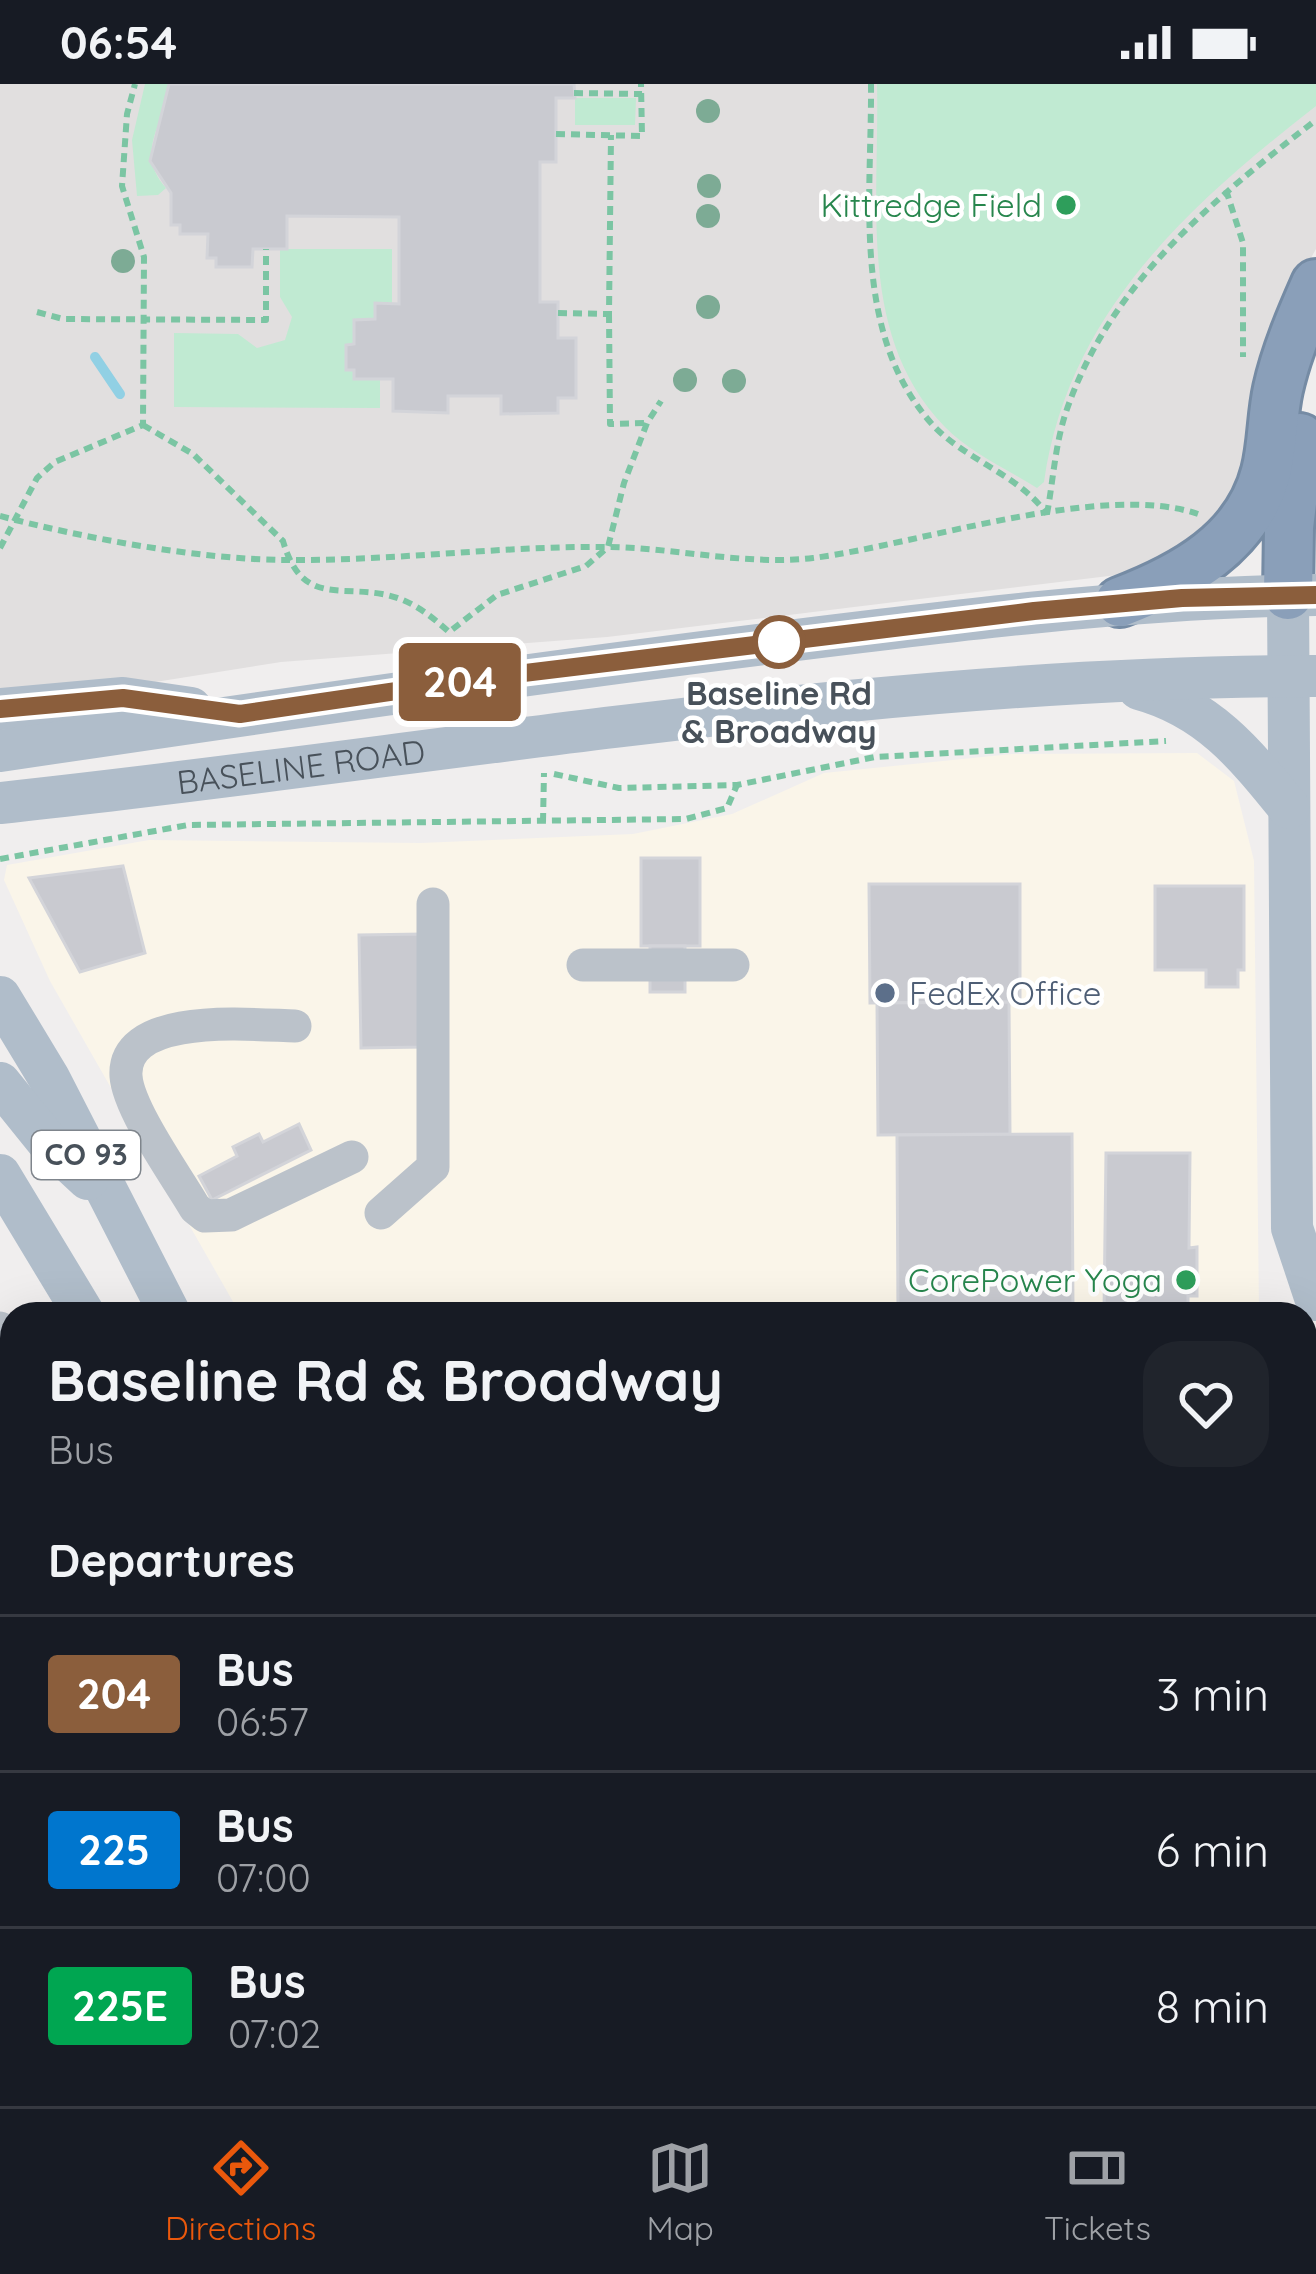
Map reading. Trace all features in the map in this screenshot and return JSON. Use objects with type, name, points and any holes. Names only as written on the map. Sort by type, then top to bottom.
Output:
[{"type":"highway","points":[[1120,602],[1173,582],[1213,553],[1250,512],[1267,469],[1278,388],[1316,284]]},
{"type":"highway","points":[[1302,595],[1294,471],[1316,369]]},
{"type":"main road","name":"BASELINE ROAD","points":[[0,751],[534,672],[1120,602],[1302,595]]},
{"type":"main road","points":[[1302,595],[1302,676],[1289,808],[1292,1228],[1316,1300]]},
{"type":"main road","points":[[477,745],[497,704],[534,672]]},
{"type":"main road","name":"BASELINE ROAD","points":[[0,803],[862,697],[1104,680],[1302,676]]},
{"type":"main road","points":[[1104,680],[1194,708],[1230,738],[1289,808]]},
{"type":"main road","points":[[0,709],[123,698],[240,714]]},
{"type":"main road","name":"CO 93","points":[[0,997],[49,1078],[164,1302]]},
{"type":"main road","points":[[0,1083],[47,1142],[107,1196]]},
{"type":"main road","name":"CO 93","points":[[0,1175],[77,1302]]},
{"type":"street","points":[[381,1213],[434,1167],[434,904]]},
{"type":"street","points":[[583,965],[733,965]]},
{"type":"street","points":[[295,1026],[150,1034],[131,1051],[126,1076],[134,1099],[195,1208],[205,1216],[231,1215],[352,1157]]},
{"type":"path","points":[[135,84],[127,114],[122,186],[144,257],[143,425]]},
{"type":"path","points":[[556,134],[641,136],[641,84]]},
{"type":"path","points":[[871,84],[874,303],[885,343],[904,388],[935,428],[1030,491],[1047,514]]},
{"type":"path","points":[[574,93],[641,94]]},
{"type":"path","points":[[1047,514],[1066,414],[1114,311],[1171,242],[1226,190],[1316,120]]},
{"type":"path","points":[[611,136],[610,424],[646,423]]},
{"type":"path","points":[[1226,190],[1243,243],[1243,372]]},
{"type":"path","points":[[37,311],[63,319],[266,320],[266,249]]},
{"type":"path","points":[[558,313],[609,314]]},
{"type":"path","points":[[143,425],[193,454],[283,541],[288,560],[326,594],[397,597],[425,610],[449,632],[497,595],[586,566],[608,547],[616,505],[646,423],[661,401]]},
{"type":"path","points":[[0,548],[37,478],[55,462],[143,425]]},
{"type":"path","points":[[0,516],[232,557],[288,560],[608,547],[808,559],[1047,514],[1176,506],[1216,521]]},
{"type":"path","points":[[543,822],[544,771],[619,788],[736,785],[875,757],[1158,740]]},
{"type":"path","points":[[0,859],[188,825],[642,823],[727,808],[736,785]]},
{"type":"shaded area","points":[[0,84],[1316,84],[1316,249],[1277,318],[1244,508],[1142,572],[607,637],[281,662],[67,696],[0,694]]},
{"type":"shaded area","points":[[1197,753],[1234,781],[1254,861],[1259,1302],[233,1302],[50,981],[4,880],[7,865],[149,840],[421,843],[633,834],[732,814],[824,773],[1012,754]]},
{"type":"green space","points":[[145,84],[169,84],[152,147],[156,174],[166,188],[158,195],[137,196],[132,140]]},
{"type":"green space","points":[[877,84],[1316,84],[1316,106],[1223,183],[1141,268],[1107,315],[1079,366],[1057,421],[1044,482],[1037,488],[945,427],[917,391],[897,351],[879,265]]},
{"type":"green space","points":[[575,98],[636,98],[635,125],[575,125]]},
{"type":"green space","points":[[280,249],[392,249],[392,303],[376,303],[375,319],[354,320],[354,344],[346,346],[346,369],[354,370],[354,378],[380,379],[380,408],[174,407],[174,333],[238,334],[257,348],[285,340],[292,317],[280,297]]},
{"type":"building","points":[[169,84],[574,84],[575,98],[556,98],[556,162],[540,162],[540,302],[558,302],[558,338],[576,338],[576,398],[558,398],[558,413],[501,414],[501,396],[448,396],[448,413],[393,411],[393,379],[354,379],[354,370],[346,370],[346,345],[354,344],[354,320],[375,319],[375,303],[399,304],[399,217],[287,216],[287,249],[253,249],[252,267],[216,267],[216,258],[207,258],[208,234],[180,234],[180,225],[171,225],[171,193],[150,161]]},
{"type":"building","points":[[641,858],[700,858],[700,946],[641,946]]},
{"type":"building","points":[[123,866],[145,953],[80,972],[29,878]]},
{"type":"building","points":[[869,884],[1020,884],[1020,1002],[870,1003]]},
{"type":"building","points":[[1155,886],[1244,886],[1244,970],[1238,970],[1238,987],[1206,987],[1206,970],[1155,970]]},
{"type":"building","points":[[422,934],[424,1047],[361,1048],[359,935]]},
{"type":"building","points":[[650,946],[685,946],[685,992],[650,992]]},
{"type":"building","points":[[1009,1002],[1010,1134],[878,1135],[877,1003]]},
{"type":"building","points":[[299,1124],[311,1150],[212,1200],[199,1176],[237,1156],[233,1147],[259,1134],[263,1142]]},
{"type":"building","points":[[1072,1134],[1073,1302],[898,1302],[897,1135]]},
{"type":"building","points":[[1106,1153],[1190,1153],[1189,1248],[1197,1247],[1197,1296],[1188,1296],[1188,1302],[1104,1302]]},
{"type":"waterway","points":[[95,357],[120,394]]},
{"type":"bus line","name":"204","points":[[0,709],[123,698],[240,714],[492,677],[1034,611],[1182,598],[1316,595]]},
{"type":"place","name":"Kittredge Field","points":[[1066,205]]},
{"type":"place","name":"Baseline Rd & Broadway","points":[[779,642]]},
{"type":"place","name":"FedEx Office","points":[[885,993]]},
{"type":"place","name":"CorePower Yoga","points":[[1186,1280]]}]
